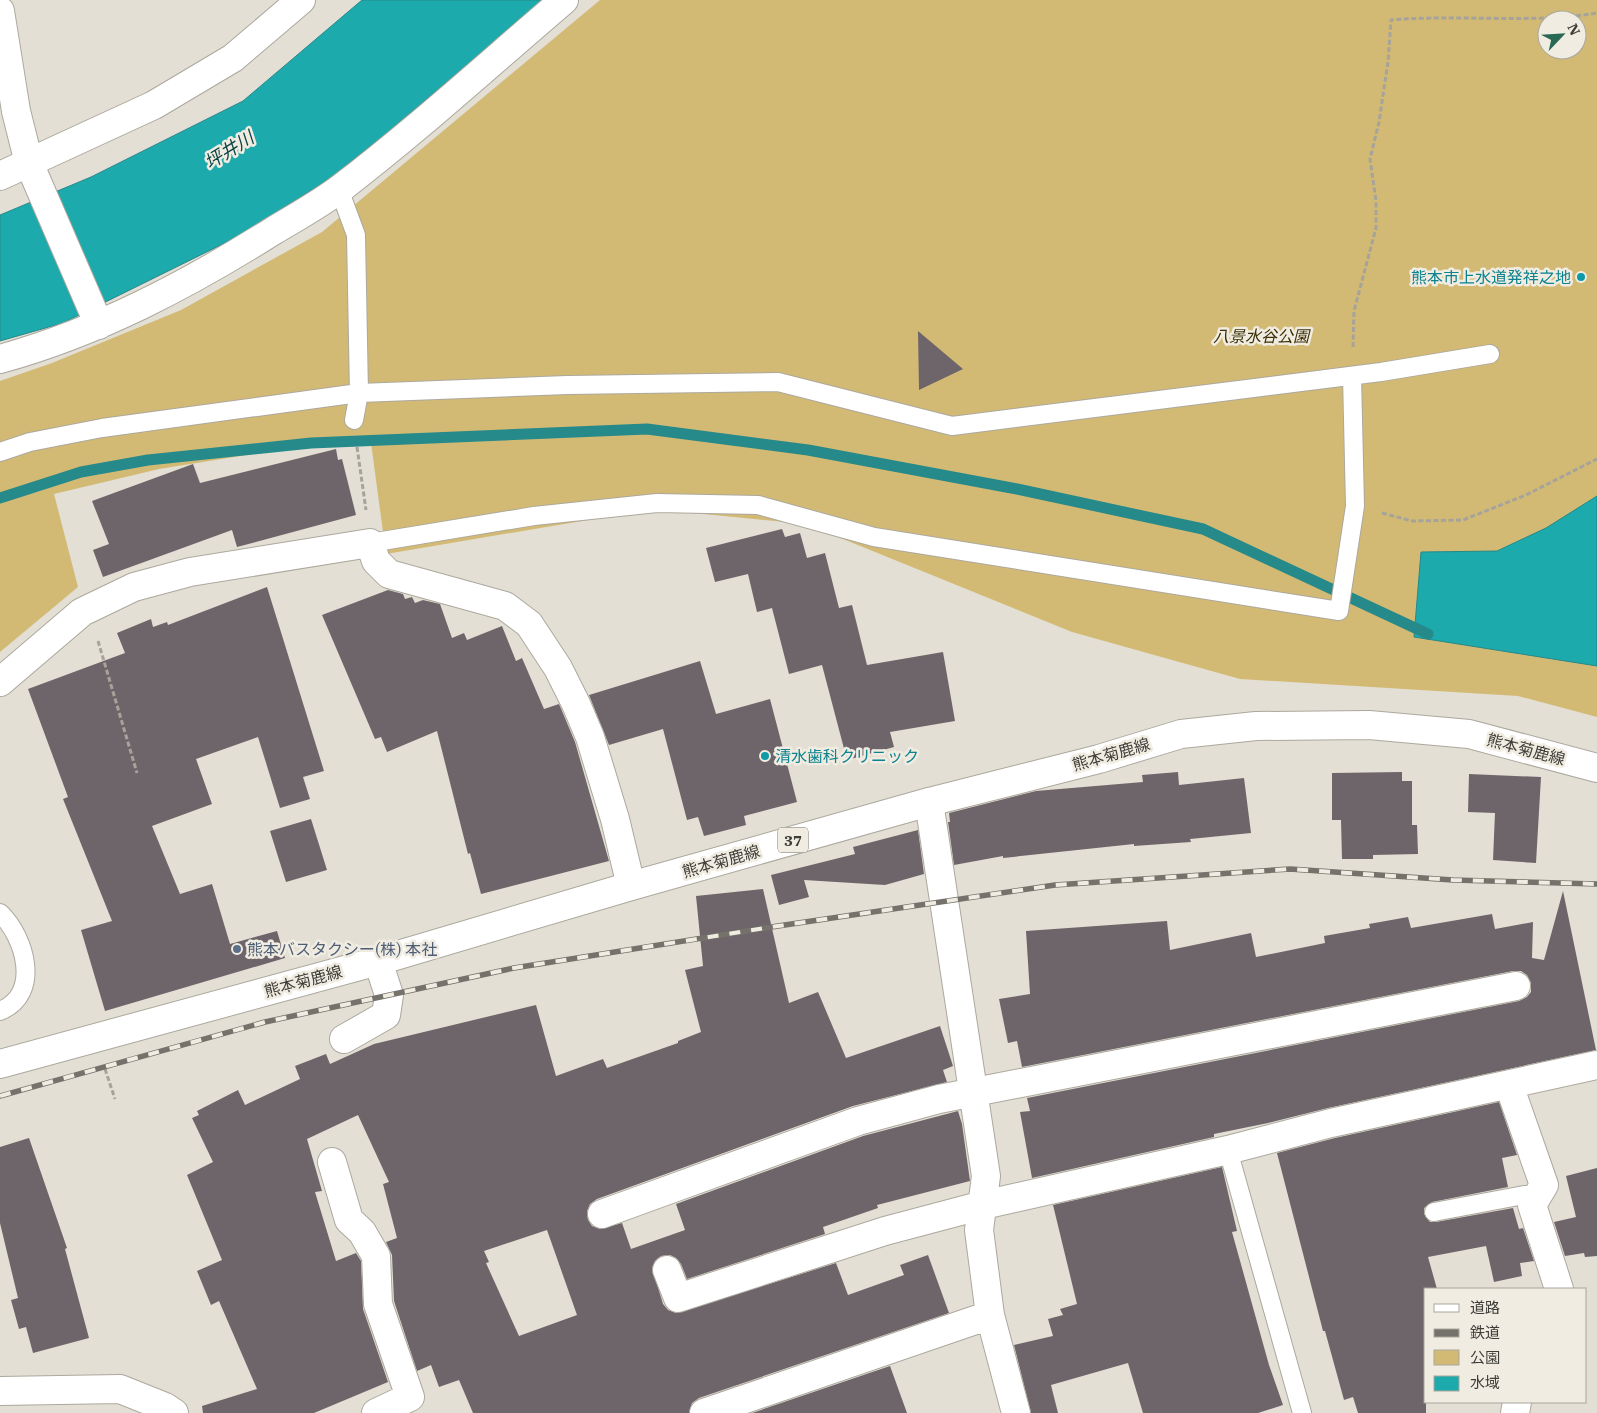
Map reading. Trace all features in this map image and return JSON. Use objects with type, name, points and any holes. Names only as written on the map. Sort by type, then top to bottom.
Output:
[{"type":"street","points":[[0,176],[33,172],[154,105],[233,58],[301,0]]},
{"type":"street","points":[[0,359],[41,348],[96,318],[172,290],[251,245],[339,189],[564,0]]},
{"type":"street","points":[[0,11],[16,111],[33,172],[96,318]]},
{"type":"street","points":[[0,682],[82,612],[134,587],[190,572],[370,543],[376,562],[389,574],[505,606],[529,624],[558,668],[590,737],[615,819],[631,886]]},
{"type":"street","name":"熊本菊鹿線","points":[[0,1064],[378,961],[631,886],[929,802],[1099,759],[1181,734],[1256,726],[1370,725],[1469,734],[1597,768]]},
{"type":"street","points":[[929,802],[986,1176],[979,1230],[990,1315],[1016,1413]]},
{"type":"street","points":[[344,1040],[386,1015],[389,995],[378,961]]},
{"type":"street","points":[[602,1214],[858,1121],[939,1099],[1516,986]]},
{"type":"street","points":[[667,1270],[678,1298],[885,1231],[983,1205],[1228,1150],[1330,1123],[1597,1065]]},
{"type":"street","points":[[1509,1085],[1544,1185],[1536,1195],[1532,1205],[1559,1288]]},
{"type":"street","points":[[332,1162],[349,1220],[362,1232],[376,1256],[378,1304],[410,1397],[376,1413]]},
{"type":"street","points":[[704,1413],[990,1315]]},
{"type":"street","points":[[0,1391],[120,1389],[165,1407],[174,1413]]},
{"type":"lane","points":[[339,189],[356,235],[359,393],[354,420]]},
{"type":"lane","points":[[0,452],[30,442],[102,428],[359,393],[567,385],[778,382],[952,426],[1352,376],[1490,354]]},
{"type":"lane","points":[[370,543],[534,516],[657,503],[758,505],[874,537],[1339,610],[1355,506],[1352,376]]},
{"type":"lane","points":[[0,913],[9,922],[22,945],[26,971],[23,991],[6,1008],[0,1011]]},
{"type":"lane","points":[[1228,1150],[1302,1413]]},
{"type":"lane","points":[[1434,1212],[1524,1195],[1536,1195]]},
{"type":"path","points":[[1352,376],[1354,311],[1376,228],[1376,201],[1370,159],[1379,122],[1388,62],[1391,20],[1427,16],[1563,18],[1597,13]]},
{"type":"path","points":[[1355,506],[1412,521],[1463,520],[1526,495],[1597,459]]},
{"type":"path","points":[[360,466],[370,543]]},
{"type":"path","points":[[82,612],[101,646],[138,773]]},
{"type":"green space","name":"八景水谷公園","points":[[600,0],[1597,0],[1597,717],[1518,696],[1240,679],[1072,632],[806,524],[653,509],[386,554],[371,443],[290,448],[159,469],[54,494],[78,587],[0,652],[0,381],[52,363],[181,310],[322,232]]},
{"type":"water","name":"坪井川","points":[[362,0],[543,0],[387,133],[329,179],[241,235],[63,323],[0,341],[0,215],[91,177],[243,101]]},
{"type":"water","points":[[1597,496],[1597,666],[1414,637],[1421,552],[1497,551],[1546,528]]},
{"type":"building","points":[[918,331],[963,369],[919,390]]},
{"type":"building","points":[[336,449],[338,460],[342,459],[356,515],[237,547],[232,530],[103,577],[93,550],[109,544],[92,501],[193,464],[200,483]]},
{"type":"building","points":[[782,529],[785,537],[800,533],[807,558],[825,553],[839,608],[852,605],[867,665],[943,652],[955,721],[890,732],[894,747],[847,760],[822,665],[789,674],[772,608],[757,612],[748,574],[715,582],[706,548]]},
{"type":"building","points":[[267,587],[324,771],[303,777],[310,799],[280,808],[258,737],[196,759],[212,804],[152,826],[180,894],[212,884],[230,944],[277,931],[285,958],[105,1011],[81,930],[112,921],[63,799],[68,797],[28,689],[125,653],[117,633],[151,619],[153,627],[167,622],[168,625]]},
{"type":"building","points":[[388,590],[403,594],[405,599],[412,597],[415,603],[423,600],[440,604],[452,638],[464,633],[467,640],[502,626],[516,661],[522,658],[544,709],[559,704],[575,742],[609,861],[481,894],[470,853],[468,854],[437,731],[387,752],[381,737],[375,739],[322,615]]},
{"type":"building","points":[[700,661],[716,714],[770,699],[797,802],[744,816],[746,825],[704,836],[698,817],[687,820],[663,729],[609,745],[589,695]]},
{"type":"building","points":[[1178,772],[1179,785],[1244,778],[1251,833],[1190,839],[1191,842],[1134,846],[1134,844],[1003,858],[1003,856],[954,865],[948,822],[950,822],[949,813],[1036,791],[1143,782],[1142,775]]},
{"type":"building","points":[[1402,772],[1402,781],[1412,781],[1412,825],[1417,825],[1418,854],[1373,855],[1373,859],[1342,859],[1341,820],[1332,820],[1332,773]]},
{"type":"building","points":[[1469,774],[1541,777],[1536,863],[1493,860],[1495,813],[1468,812]]},
{"type":"building","points":[[311,819],[327,870],[286,882],[270,831]]},
{"type":"building","points":[[918,830],[924,874],[885,885],[804,880],[809,897],[779,905],[771,875],[855,854],[853,847]]},
{"type":"building","points":[[763,889],[789,1003],[818,992],[846,1058],[940,1026],[953,1066],[943,1070],[947,1082],[853,1106],[597,1199],[590,1204],[587,1211],[588,1220],[592,1226],[600,1229],[622,1223],[631,1249],[685,1230],[676,1204],[863,1136],[958,1111],[962,1124],[970,1181],[877,1205],[878,1208],[823,1227],[825,1234],[687,1279],[681,1264],[670,1255],[661,1256],[655,1261],[652,1268],[663,1304],[668,1310],[676,1313],[836,1263],[848,1295],[904,1275],[900,1265],[928,1255],[949,1313],[699,1398],[692,1403],[689,1413],[473,1413],[459,1380],[439,1387],[431,1365],[417,1371],[394,1301],[392,1255],[386,1242],[397,1238],[383,1184],[389,1182],[358,1115],[307,1139],[322,1191],[315,1192],[336,1261],[356,1253],[361,1261],[363,1309],[388,1382],[314,1413],[203,1413],[202,1406],[257,1389],[219,1301],[211,1305],[197,1271],[222,1260],[187,1175],[213,1162],[192,1118],[199,1115],[197,1111],[238,1090],[245,1105],[300,1079],[295,1066],[326,1054],[330,1064],[374,1044],[536,1005],[556,1076],[603,1059],[607,1068],[678,1043],[678,1041],[701,1032],[685,970],[703,966],[696,896]],"holes":[[[547,1230],[577,1315],[519,1336],[486,1263],[489,1262],[484,1251]]]},
{"type":"building","points":[[1563,891],[1596,1050],[1328,1108],[1214,1134],[1214,1137],[1032,1178],[1020,1112],[1030,1111],[1027,1098],[1519,1001],[1527,997],[1531,992],[1531,983],[1527,975],[1521,971],[1513,971],[1022,1067],[1017,1041],[1008,1043],[999,999],[1030,994],[1026,931],[1167,921],[1170,950],[1251,933],[1256,957],[1325,943],[1324,936],[1370,928],[1369,924],[1408,917],[1411,928],[1492,914],[1495,929],[1533,922],[1532,958],[1544,960]]},
{"type":"building","points":[[1499,1102],[1517,1155],[1502,1158],[1508,1187],[1432,1202],[1424,1208],[1424,1214],[1430,1222],[1436,1222],[1513,1208],[1519,1229],[1523,1228],[1534,1261],[1520,1263],[1522,1276],[1494,1282],[1486,1246],[1428,1257],[1437,1288],[1424,1288],[1424,1403],[1426,1403],[1426,1413],[1358,1413],[1353,1397],[1344,1400],[1325,1331],[1323,1331],[1277,1153],[1335,1138]]},
{"type":"building","points":[[29,1138],[67,1248],[65,1249],[89,1338],[33,1353],[26,1327],[19,1329],[11,1300],[18,1298],[0,1223],[0,1147]]},
{"type":"building","points":[[1222,1167],[1237,1231],[1232,1232],[1269,1365],[1283,1405],[1258,1413],[1143,1413],[1128,1363],[1051,1385],[1058,1413],[1031,1413],[1014,1345],[1053,1336],[1048,1319],[1063,1315],[1060,1309],[1077,1304],[1053,1205]]},
{"type":"building","points":[[1597,1168],[1597,1256],[1585,1257],[1584,1253],[1565,1256],[1554,1222],[1576,1217],[1566,1176]]},
{"type":"building","points":[[890,1366],[907,1413],[752,1413]]},
{"type":"waterway","points":[[0,498],[81,472],[148,460],[311,443],[647,429],[808,450],[1017,489],[1203,529],[1428,634]]},
{"type":"railway","points":[[0,1096],[265,1022],[514,968],[1055,885],[1290,869],[1453,880],[1597,884]]},
{"type":"place","name":"熊本市上水道発祥之地","points":[[1581,277]]},
{"type":"place","name":"清水歯科クリニック","points":[[765,756]]},
{"type":"place","name":"熊本バスタクシー(株) 本社","points":[[237,949]]}]
